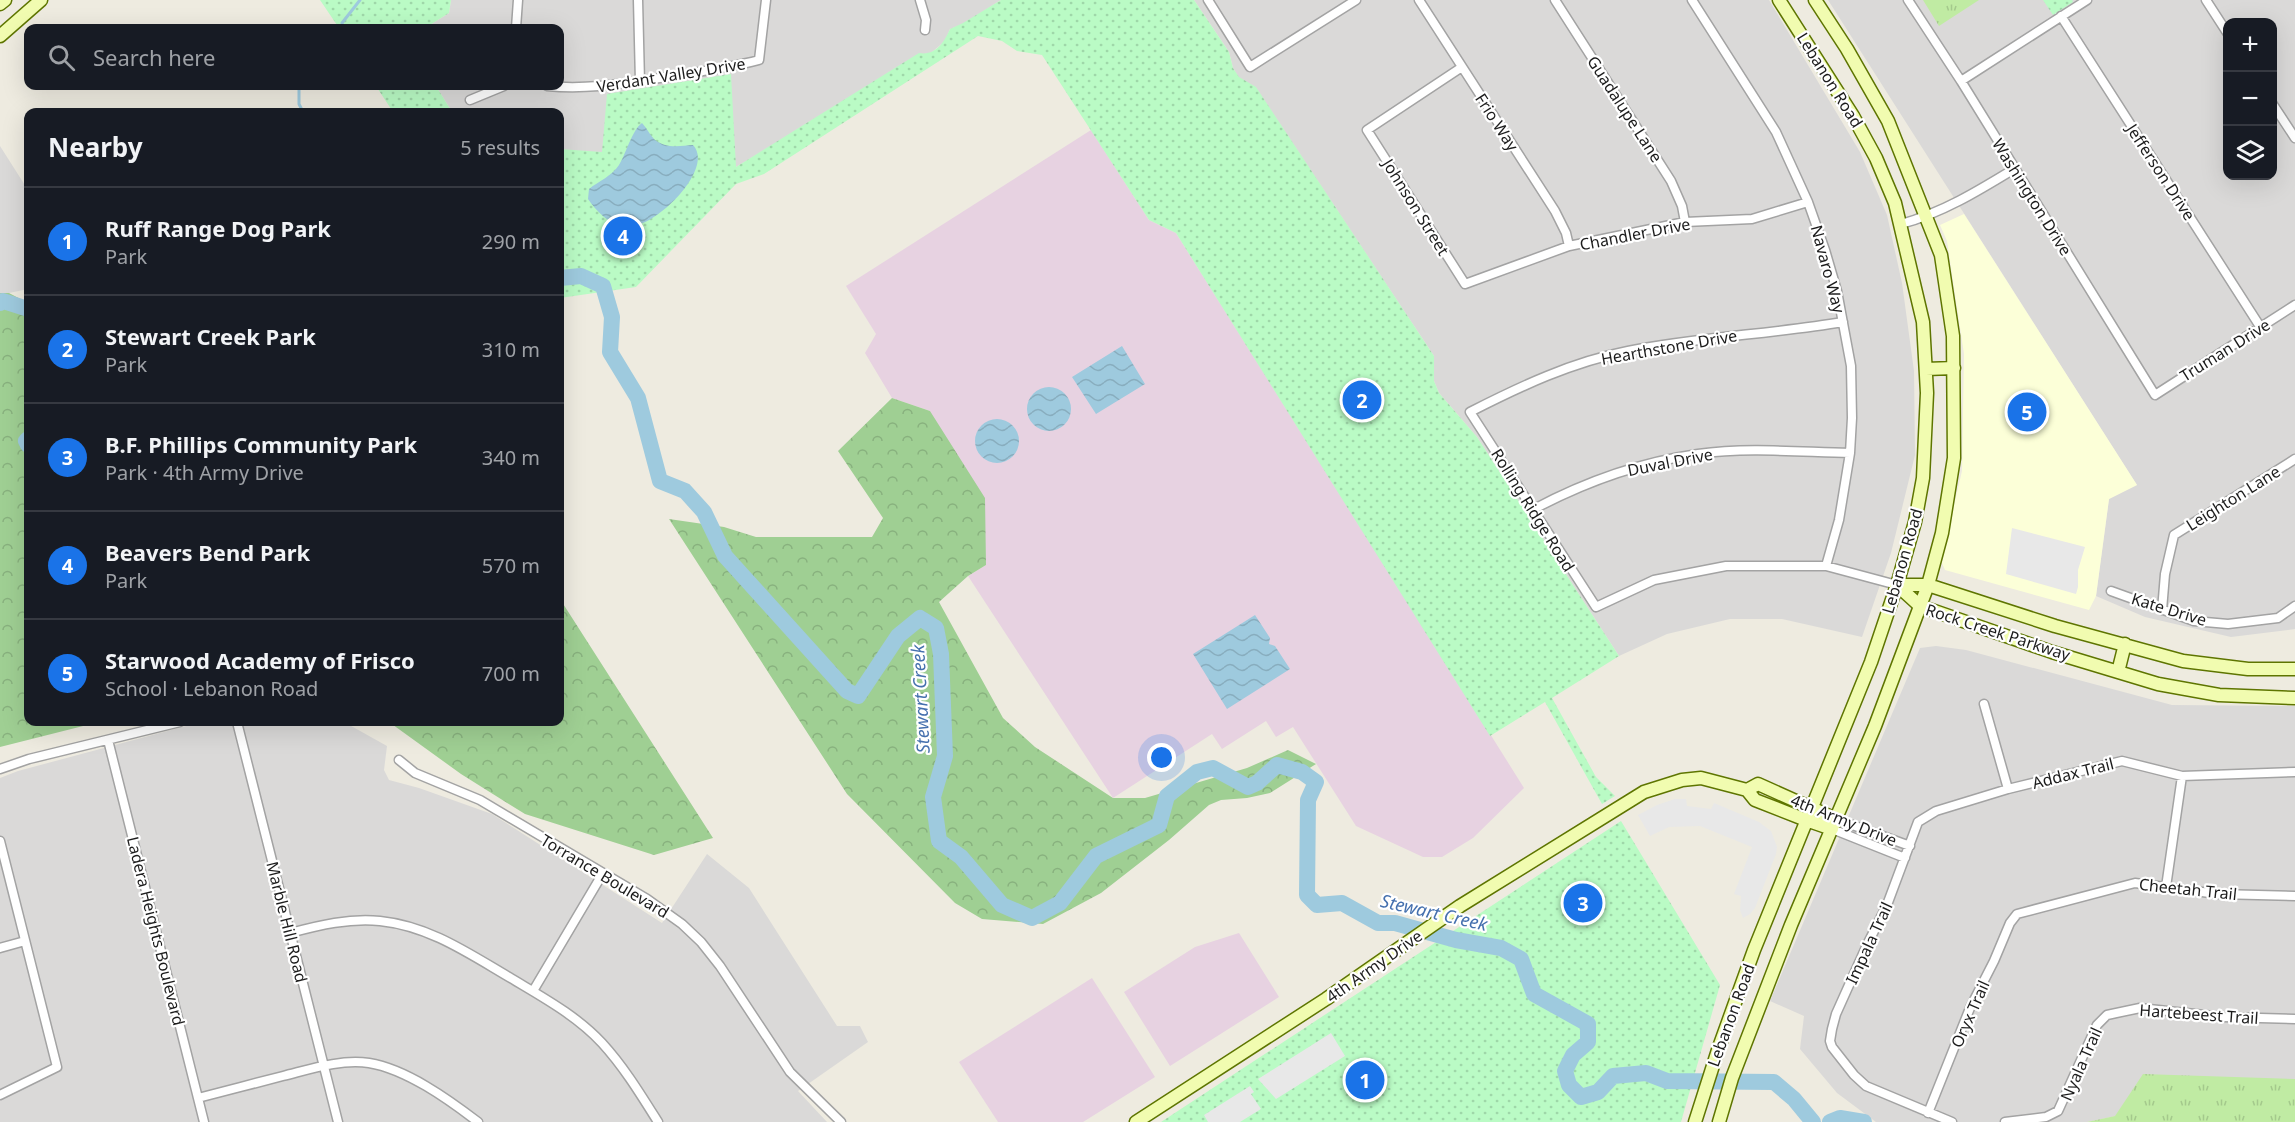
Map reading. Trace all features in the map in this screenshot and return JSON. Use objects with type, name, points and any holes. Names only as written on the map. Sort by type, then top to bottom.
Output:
[{"type":"main road","points":[[0,4],[5,0]]},
{"type":"main road","name":"Lebanon Road","points":[[1695,1122],[1738,995],[1810,808],[1871,662],[1898,585],[1915,522],[1923,478],[1926,369],[1923,322],[1901,224],[1876,158],[1859,126],[1779,0]]},
{"type":"main road","name":"Lebanon Road","points":[[1719,1122],[1732,1078],[1791,925],[1875,726],[1928,585],[1942,533],[1954,458],[1954,368],[1950,303],[1941,255],[1888,121],[1847,49],[1815,0]]},
{"type":"main road","points":[[0,36],[36,2]]},
{"type":"main road","points":[[1926,369],[1954,368]]},
{"type":"main road","name":"Rock Creek Parkway","points":[[1898,585],[1928,585],[2055,626],[2162,656],[2248,669],[2295,669]]},
{"type":"main road","name":"Rock Creek Parkway","points":[[1898,585],[1920,606],[2052,652],[2158,684],[2219,695],[2295,698]]},
{"type":"main road","points":[[2118,672],[2125,644]]},
{"type":"main road","name":"4th Army Drive","points":[[1136,1122],[1512,873],[1644,792],[1701,778],[1747,790],[1755,800],[1806,820],[1834,824]]},
{"type":"main road","name":"4th Army Drive","points":[[1747,790],[1758,784],[1810,808],[1834,824]]},
{"type":"street","points":[[516,24],[518,0]]},
{"type":"street","points":[[638,0],[640,82]]},
{"type":"street","name":"Verdant Valley Drive","points":[[564,87],[588,88],[640,82],[724,69],[759,60],[766,0]]},
{"type":"street","points":[[920,0],[926,20],[925,30]]},
{"type":"street","points":[[1208,0],[1250,67],[1356,0]]},
{"type":"street","name":"Frio Way","points":[[1419,0],[1555,211],[1566,233],[1569,246]]},
{"type":"street","name":"Guadalupe Lane","points":[[1555,0],[1671,181],[1682,206],[1685,222]]},
{"type":"street","name":"Navaro Way","points":[[1692,0],[1776,132],[1808,202],[1826,250],[1843,322],[1853,389],[1850,453],[1839,520],[1826,566]]},
{"type":"street","name":"Washington Drive","points":[[1908,0],[1961,81],[2155,395]]},
{"type":"street","points":[[1961,81],[2087,0]]},
{"type":"street","points":[[2206,0],[2223,26]]},
{"type":"street","name":"Jefferson Drive","points":[[2061,16],[2261,328]]},
{"type":"street","name":"Johnson Street","points":[[1462,67],[1367,130],[1465,284]]},
{"type":"street","points":[[470,100],[494,90]]},
{"type":"street","points":[[2277,111],[2295,138]]},
{"type":"street","points":[[1901,224],[1926,217],[2014,169]]},
{"type":"street","name":"Chandler Drive","points":[[1465,284],[1569,246],[1685,222],[1752,219],[1808,202]]},
{"type":"street","name":"Truman Drive","points":[[2155,395],[2295,305]]},
{"type":"street","name":"Hearthstone Drive","points":[[1470,412],[1526,384],[1627,351],[1718,336],[1807,328],[1843,322]]},
{"type":"street","name":"Rolling Ridge Road","points":[[1470,412],[1534,509],[1562,558],[1596,607],[1654,580],[1705,569],[1738,566],[1826,566]]},
{"type":"street","name":"Duval Drive","points":[[1534,509],[1567,491],[1624,470],[1698,454],[1764,451],[1850,453]]},
{"type":"street","name":"Leighton Lane","points":[[2162,610],[2164,574],[2174,535],[2295,459]]},
{"type":"street","points":[[1826,566],[1898,585]]},
{"type":"street","name":"Kate Drive","points":[[2111,591],[2194,621],[2228,624],[2278,618],[2295,606]]},
{"type":"street","points":[[1984,704],[2008,789]]},
{"type":"street","points":[[0,769],[164,726]]},
{"type":"street","name":"Marble Hill Road","points":[[238,726],[338,1122]]},
{"type":"street","name":"Ladera Heights Boulevard","points":[[108,740],[204,1122]]},
{"type":"street","name":"Torrance Boulevard","points":[[399,760],[415,773],[474,797],[662,909],[701,942],[720,966],[790,1072],[841,1122]]},
{"type":"street","name":"Addax Trail","points":[[1910,846],[1918,822],[1936,811],[2008,789],[2122,761],[2182,776],[2295,772]]},
{"type":"street","points":[[2166,887],[2182,776]]},
{"type":"street","name":"4th Army Drive","points":[[1834,824],[1910,846]]},
{"type":"street","name":"4th Army Drive","points":[[1834,824],[1905,858]]},
{"type":"street","points":[[0,841],[57,1067],[0,1095]]},
{"type":"street","name":"Impala Trail","points":[[1910,846],[1887,905],[1836,1014],[1830,1041],[1834,1050],[1866,1086],[1928,1113]]},
{"type":"street","points":[[533,991],[603,873]]},
{"type":"street","name":"Cheetah Trail","points":[[2015,917],[2024,911],[2132,883],[2227,894],[2295,896]]},
{"type":"street","name":"Oryx Trail","points":[[1928,1113],[1970,1008],[2015,917]]},
{"type":"street","points":[[290,933],[349,921],[380,921],[410,926],[452,944],[533,991],[574,1018],[603,1044],[622,1067],[658,1122]]},
{"type":"street","points":[[0,948],[25,941]]},
{"type":"street","name":"Hartebeest Trail","points":[[2105,1017],[2140,1008],[2223,1017],[2295,1018]]},
{"type":"street","name":"Nyala Trail","points":[[2005,1122],[2046,1117],[2058,1111],[2097,1025],[2105,1017]]},
{"type":"street","points":[[198,1098],[323,1066],[361,1063],[396,1071],[455,1105],[478,1122]]},
{"type":"street","points":[[1928,1113],[1952,1122]]},
{"type":"shaded area","points":[[451,0],[1001,0],[963,24],[950,29],[945,41],[931,53],[924,54],[736,167],[564,149],[564,108],[450,108],[438,90],[564,90],[564,24],[431,24],[449,13]]},
{"type":"shaded area","points":[[1194,0],[1769,0],[1860,152],[1887,215],[1902,283],[1914,371],[1915,455],[1891,553],[1862,637],[1782,619],[1730,619],[1667,634],[1619,656],[1477,437],[1439,393],[1434,381],[1434,356],[1256,88],[1239,78],[1233,68],[1229,52]]},
{"type":"shaded area","points":[[1828,0],[2295,0],[2295,629],[2231,637],[2145,617],[2096,596],[2109,499],[2137,485]]},
{"type":"shaded area","points":[[1091,130],[1149,220],[1176,233],[1524,788],[1473,838],[1442,857],[1423,857],[1356,826],[1293,727],[1276,737],[1266,721],[1222,749],[1212,734],[1113,798],[968,576],[986,565],[930,411],[892,398],[865,353],[876,334],[846,286]]},
{"type":"shaded area","points":[[0,146],[24,184],[24,290],[0,293]]},
{"type":"shaded area","points":[[1964,214],[2137,485],[2109,499],[2096,596],[2089,610],[1945,570],[1941,561],[1962,471],[1964,354],[1947,241],[1940,225]]},
{"type":"shaded area","points":[[2012,528],[2085,547],[2078,570],[2076,594],[2006,574]]},
{"type":"shaded area","points":[[1936,646],[1966,650],[2172,705],[2295,706],[2295,1079],[2087,1122],[1876,1122],[1837,1093],[1800,1049],[1804,1016],[1770,1001],[1920,648]]},
{"type":"shaded area","points":[[186,726],[351,726],[387,746],[384,770],[389,780],[419,788],[492,814],[662,923],[707,854],[749,888],[837,1026],[860,1026],[868,1042],[798,1091],[827,1122],[0,1122],[0,778],[18,771]]},
{"type":"shaded area","points":[[1675,799],[1686,799],[1687,806],[1711,809],[1714,803],[1759,822],[1771,831],[1777,847],[1776,854],[1755,908],[1750,914],[1743,918],[1740,910],[1741,896],[1734,894],[1752,847],[1700,826],[1669,827],[1650,836],[1638,815]]},
{"type":"shaded area","points":[[1239,933],[1279,997],[1170,1066],[1124,992],[1195,947]]},
{"type":"shaded area","points":[[1092,978],[1155,1077],[1083,1122],[998,1122],[959,1062]]},
{"type":"shaded area","points":[[1331,1033],[1345,1056],[1276,1099],[1258,1079]]},
{"type":"shaded area","points":[[1250,1086],[1254,1092],[1251,1094],[1261,1109],[1240,1122],[1208,1122],[1204,1115]]},
{"type":"green space","points":[[320,0],[451,0],[449,13],[431,24],[336,24]]},
{"type":"green space","points":[[1001,0],[1194,0],[1229,52],[1233,68],[1239,77],[1256,87],[1434,356],[1434,381],[1439,393],[1477,437],[1619,656],[1552,698],[1596,777],[1615,796],[1602,804],[1545,702],[1490,736],[1176,233],[1149,220],[1042,55],[1017,51],[1002,41],[978,36],[764,174],[736,184],[636,287],[564,297],[564,149],[602,152],[607,94],[731,74],[736,167],[919,53],[935,50],[950,29]]},
{"type":"green space","points":[[1923,0],[1979,0],[1939,26]]},
{"type":"green space","points":[[2043,0],[2072,0],[2073,2],[2053,15]]},
{"type":"green space","points":[[379,90],[438,90],[450,108],[390,108]]},
{"type":"green space","points":[[0,293],[9,293],[24,301],[24,726],[83,726],[0,747]]},
{"type":"green space","points":[[892,398],[930,411],[985,498],[986,565],[968,576],[939,602],[1003,718],[1035,747],[1113,798],[1145,798],[1247,768],[1288,750],[1316,764],[1270,793],[1221,800],[1209,805],[1169,840],[1101,893],[1043,924],[982,919],[955,903],[847,794],[669,519],[724,527],[756,537],[872,537],[883,518],[838,451]]},
{"type":"green space","points":[[564,605],[713,838],[654,855],[525,814],[461,774],[395,726],[564,726]]},
{"type":"green space","points":[[1621,821],[1720,985],[1681,1122],[1161,1122]]},
{"type":"green space","points":[[2143,1074],[2295,1079],[2295,1122],[2087,1122],[2115,1116]]},
{"type":"water","points":[[642,123],[658,142],[673,146],[693,145],[698,156],[696,169],[689,183],[664,210],[636,226],[624,227],[608,220],[595,208],[588,199],[589,189],[616,169],[635,131]]},
{"type":"water","points":[[1122,346],[1145,384],[1096,414],[1072,377]]},
{"type":"water","points":[[1049,387],[1065,393],[1071,409],[1065,425],[1049,431],[1033,425],[1027,409],[1033,393]]},
{"type":"water","points":[[997,419],[1013,425],[1019,441],[1013,457],[997,463],[981,457],[975,441],[981,425]]},
{"type":"water","points":[[1255,615],[1270,638],[1269,644],[1275,646],[1290,669],[1227,709],[1193,654]]},
{"type":"waterway","points":[[342,24],[360,0]]},
{"type":"waterway","points":[[299,90],[301,108]]},
{"type":"waterway","name":"Stewart Creek","points":[[564,278],[581,276],[603,286],[612,317],[610,352],[638,398],[660,481],[685,491],[704,512],[725,556],[847,691],[858,696],[898,636],[920,618],[936,628],[941,654],[945,756],[933,797],[939,841],[961,857],[1002,905],[1032,918],[1060,903],[1096,856],[1159,825],[1167,796],[1197,772],[1213,768],[1248,787],[1257,783],[1277,765],[1302,772],[1316,782],[1308,800],[1307,895],[1317,905],[1342,903],[1378,923],[1395,923],[1456,940],[1501,948],[1521,959],[1534,994],[1588,1024],[1588,1042],[1573,1055],[1565,1071],[1569,1085],[1581,1097],[1598,1092],[1613,1076],[1646,1073],[1667,1081],[1774,1082],[1794,1099],[1813,1122]]},
{"type":"waterway","name":"Stewart Creek","points":[[0,303],[3,301],[24,308]]},
{"type":"waterway","name":"Stewart Creek","points":[[1830,1122],[1840,1118],[1864,1122]]},
{"type":"place","name":"Beavers Bend Park","points":[[623,236]]},
{"type":"place","name":"Stewart Creek Park","points":[[1362,400]]},
{"type":"place","name":"Starwood Academy of Frisco","points":[[2027,412]]},
{"type":"place","name":"B.F. Phillips Community Park","points":[[1583,903]]},
{"type":"place","name":"Ruff Range Dog Park","points":[[1365,1080]]}]
